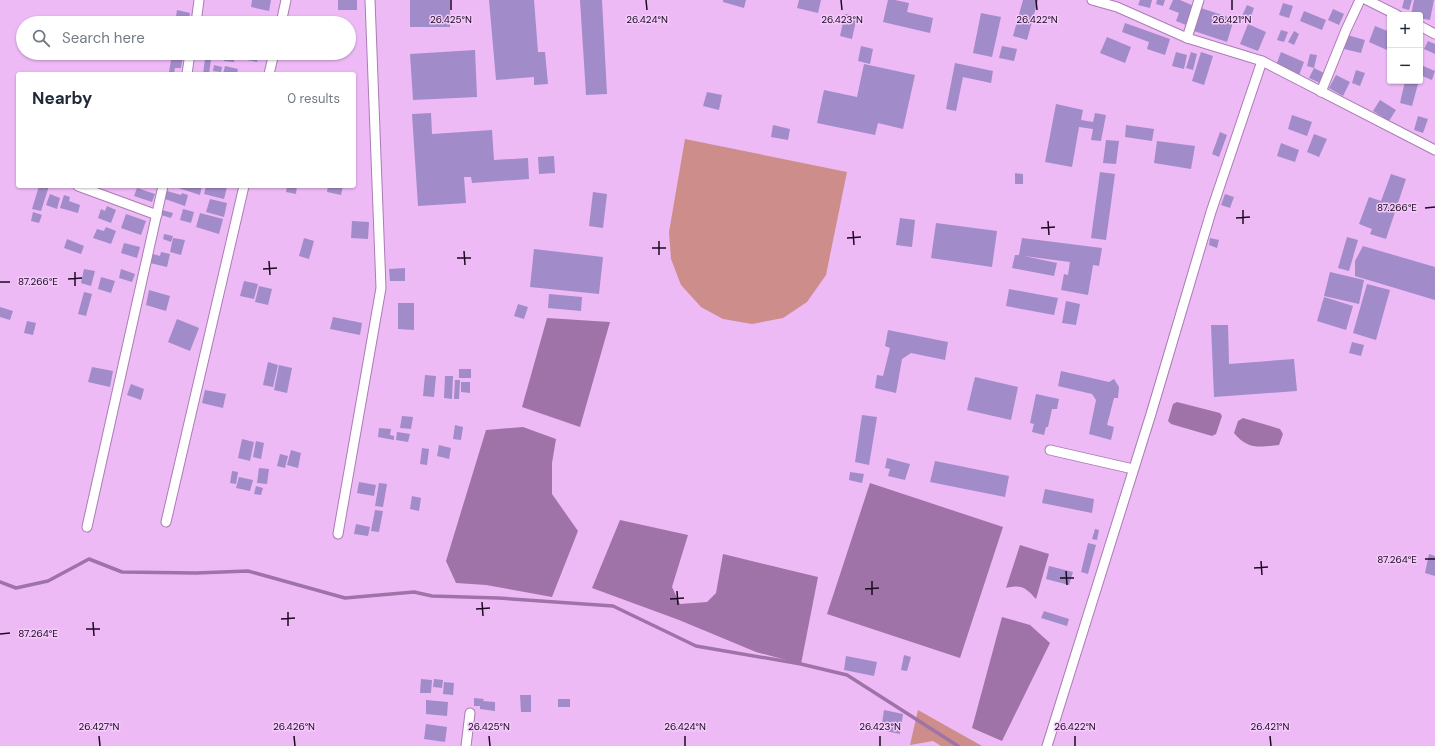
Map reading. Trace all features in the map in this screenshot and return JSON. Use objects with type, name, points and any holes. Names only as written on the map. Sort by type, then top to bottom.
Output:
[{"type":"street","points":[[197,16],[200,0]]},
{"type":"street","points":[[283,16],[286,0]]},
{"type":"street","points":[[338,534],[381,288],[370,0]]},
{"type":"street","points":[[1092,0],[1117,6],[1187,38],[1262,61],[1435,150]]},
{"type":"street","points":[[1187,38],[1199,0]]},
{"type":"street","points":[[1321,92],[1360,0]]},
{"type":"street","points":[[1366,0],[1391,12]]},
{"type":"street","points":[[1423,28],[1435,34]]},
{"type":"street","points":[[187,72],[189,60]]},
{"type":"street","points":[[269,72],[272,60]]},
{"type":"street","points":[[1047,746],[1151,414],[1211,212],[1262,61]]},
{"type":"street","points":[[83,188],[157,215]]},
{"type":"street","points":[[87,527],[163,188]]},
{"type":"street","points":[[166,522],[244,188]]},
{"type":"street","points":[[1050,450],[1133,469]]},
{"type":"street","points":[[466,746],[470,713]]},
{"type":"shaded area","points":[[685,139],[847,172],[826,275],[807,302],[783,318],[752,324],[723,319],[701,307],[681,285],[671,259],[669,232]]},
{"type":"shaded area","points":[[547,318],[610,322],[580,427],[522,407]]},
{"type":"shaded area","points":[[1177,402],[1220,413],[1222,416],[1216,434],[1212,436],[1171,424],[1168,421],[1173,404]]},
{"type":"shaded area","points":[[1243,418],[1280,429],[1283,434],[1279,445],[1260,447],[1249,445],[1244,442],[1234,433],[1238,421]]},
{"type":"shaded area","points":[[523,427],[556,439],[552,463],[552,494],[578,531],[552,597],[486,585],[456,583],[446,561],[486,430]]},
{"type":"shaded area","points":[[870,483],[1003,527],[960,658],[827,614]]},
{"type":"shaded area","points":[[620,520],[688,535],[672,587],[680,604],[707,602],[716,593],[723,554],[818,577],[801,664],[756,652],[679,620],[592,588]]},
{"type":"shaded area","points":[[1020,545],[1049,554],[1036,599],[1023,588],[1016,586],[1006,588]]},
{"type":"shaded area","points":[[1002,617],[1030,625],[1050,643],[1002,741],[972,728]]},
{"type":"shaded area","points":[[918,710],[982,746],[941,746],[933,741],[910,745]]},
{"type":"building","points":[[252,0],[271,0],[269,11],[251,7]]},
{"type":"building","points":[[338,0],[357,0],[357,10],[338,10]]},
{"type":"building","points":[[410,0],[450,0],[450,27],[410,27]]},
{"type":"building","points":[[489,0],[534,0],[538,52],[545,52],[548,84],[534,85],[534,77],[496,80]]},
{"type":"building","points":[[580,0],[602,0],[607,94],[586,95]]},
{"type":"building","points":[[723,0],[746,0],[744,8],[723,2]]},
{"type":"building","points":[[799,0],[821,0],[818,13],[797,8]]},
{"type":"building","points":[[888,0],[909,3],[907,12],[933,18],[930,33],[883,22]]},
{"type":"building","points":[[1023,0],[1038,0],[1027,40],[1013,36]]},
{"type":"building","points":[[1140,0],[1152,0],[1150,8],[1138,5]]},
{"type":"building","points":[[1157,0],[1165,0],[1163,6],[1156,4]]},
{"type":"building","points":[[1173,0],[1180,0],[1194,6],[1186,25],[1176,21],[1179,13],[1169,9]]},
{"type":"building","points":[[1404,0],[1412,0],[1409,10],[1402,8]]},
{"type":"building","points":[[1414,0],[1434,0],[1430,20],[1423,19],[1423,12],[1412,12]]},
{"type":"building","points":[[1283,3],[1293,6],[1289,18],[1279,15]]},
{"type":"building","points":[[1247,5],[1254,8],[1250,19],[1242,16]]},
{"type":"building","points":[[1201,8],[1234,19],[1227,42],[1194,31]]},
{"type":"building","points":[[1333,9],[1344,14],[1339,25],[1328,20]]},
{"type":"building","points":[[177,10],[190,13],[189,16],[176,16]]},
{"type":"building","points":[[1304,11],[1326,20],[1322,30],[1300,21]]},
{"type":"building","points":[[981,13],[1001,17],[992,57],[973,53]]},
{"type":"building","points":[[845,14],[857,16],[852,39],[840,36]]},
{"type":"building","points":[[1125,23],[1170,39],[1165,55],[1147,49],[1149,42],[1122,32]]},
{"type":"building","points":[[1248,24],[1266,32],[1258,51],[1240,44]]},
{"type":"building","points":[[1375,26],[1387,31],[1387,50],[1369,42]]},
{"type":"building","points":[[1281,30],[1288,32],[1284,42],[1277,40]]},
{"type":"building","points":[[1294,31],[1299,34],[1294,45],[1288,42]]},
{"type":"building","points":[[1347,35],[1365,40],[1361,53],[1344,49]]},
{"type":"building","points":[[1107,37],[1131,47],[1125,63],[1100,53]]},
{"type":"building","points":[[1428,41],[1435,44],[1435,54],[1424,49]]},
{"type":"building","points":[[861,46],[873,49],[870,64],[858,61]]},
{"type":"building","points":[[1002,46],[1017,49],[1014,61],[999,58]]},
{"type":"building","points":[[475,50],[477,97],[413,100],[410,54]]},
{"type":"building","points":[[1176,52],[1187,55],[1184,69],[1172,66]]},
{"type":"building","points":[[1191,52],[1197,54],[1193,70],[1186,68]]},
{"type":"building","points":[[1201,52],[1213,56],[1204,85],[1192,81]]},
{"type":"building","points":[[1281,52],[1304,62],[1298,78],[1275,68]]},
{"type":"building","points":[[1310,54],[1317,55],[1314,68],[1307,66]]},
{"type":"building","points":[[171,60],[182,60],[181,68],[175,68],[174,72],[169,72]]},
{"type":"building","points":[[205,60],[211,60],[209,72],[203,72]]},
{"type":"building","points":[[224,60],[234,60],[234,62]]},
{"type":"building","points":[[247,60],[257,60],[257,62]]},
{"type":"building","points":[[955,63],[993,71],[991,83],[963,77],[956,111],[946,109]]},
{"type":"building","points":[[864,64],[915,75],[903,129],[878,123],[875,135],[817,123],[824,90],[857,97]]},
{"type":"building","points":[[214,65],[222,67],[221,72],[213,71]]},
{"type":"building","points":[[225,66],[238,69],[237,72],[224,72]]},
{"type":"building","points":[[1423,66],[1435,71],[1432,80],[1423,76]]},
{"type":"building","points":[[1314,68],[1324,73],[1320,83],[1309,78]]},
{"type":"building","points":[[1356,70],[1365,73],[1360,86],[1352,83]]},
{"type":"building","points":[[1336,75],[1350,82],[1343,96],[1329,88]]},
{"type":"building","points":[[1404,84],[1418,84],[1412,106],[1400,103]]},
{"type":"building","points":[[707,92],[722,95],[719,110],[703,106]]},
{"type":"building","points":[[1380,100],[1396,110],[1389,121],[1373,111]]},
{"type":"building","points":[[1056,104],[1083,110],[1081,120],[1093,122],[1095,113],[1106,115],[1101,141],[1091,140],[1093,129],[1079,127],[1072,167],[1045,162]]},
{"type":"building","points":[[431,113],[432,134],[492,130],[494,160],[528,158],[529,179],[472,183],[471,177],[464,177],[466,203],[418,206],[412,114]]},
{"type":"building","points":[[1292,115],[1312,122],[1307,136],[1288,129]]},
{"type":"building","points":[[1418,116],[1428,119],[1423,133],[1414,130]]},
{"type":"building","points":[[773,125],[790,129],[788,140],[771,137]]},
{"type":"building","points":[[1126,125],[1154,129],[1152,141],[1125,137]]},
{"type":"building","points":[[1220,132],[1227,135],[1219,157],[1212,154]]},
{"type":"building","points":[[1314,134],[1327,139],[1319,157],[1307,152]]},
{"type":"building","points":[[1106,140],[1119,141],[1116,164],[1103,163]]},
{"type":"building","points":[[1157,141],[1195,146],[1191,169],[1154,163]]},
{"type":"building","points":[[1281,143],[1299,150],[1295,162],[1277,156]]},
{"type":"building","points":[[554,156],[555,173],[539,174],[538,157]]},
{"type":"building","points":[[1100,172],[1115,174],[1106,240],[1091,238]]},
{"type":"building","points":[[1015,173],[1023,174],[1023,184],[1015,184]]},
{"type":"building","points":[[1391,174],[1406,179],[1386,239],[1370,234],[1372,229],[1359,224],[1369,197],[1381,201]]},
{"type":"building","points":[[38,188],[48,188],[41,211],[32,209]]},
{"type":"building","points":[[137,188],[155,194],[152,202],[134,196]]},
{"type":"building","points":[[178,188],[202,188],[200,195]]},
{"type":"building","points":[[206,188],[227,188],[224,199],[204,194]]},
{"type":"building","points":[[287,188],[297,188],[296,194],[286,192]]},
{"type":"building","points":[[328,188],[343,188],[341,195],[327,192]]},
{"type":"building","points":[[167,191],[181,195],[182,193],[188,195],[185,206],[165,199]]},
{"type":"building","points":[[593,192],[607,194],[603,228],[589,226]]},
{"type":"building","points":[[50,194],[60,198],[57,209],[46,205]]},
{"type":"building","points":[[1225,194],[1234,197],[1230,208],[1221,205]]},
{"type":"building","points":[[64,195],[70,197],[69,201],[80,205],[78,213],[60,208]]},
{"type":"building","points":[[210,199],[227,203],[224,217],[206,212]]},
{"type":"building","points":[[107,206],[116,210],[111,223],[98,218],[101,209],[105,211]]},
{"type":"building","points":[[183,209],[194,212],[191,223],[180,220]]},
{"type":"building","points":[[162,210],[173,213],[171,218],[161,215]]},
{"type":"building","points":[[33,212],[42,215],[39,223],[31,221]]},
{"type":"building","points":[[200,213],[223,219],[219,234],[196,227]]},
{"type":"building","points":[[126,214],[146,221],[141,235],[121,228]]},
{"type":"building","points":[[900,218],[915,220],[912,247],[896,245]]},
{"type":"building","points":[[352,221],[369,222],[368,239],[351,238]]},
{"type":"building","points":[[936,223],[997,231],[992,267],[931,258]]},
{"type":"building","points":[[106,227],[116,231],[111,244],[93,238],[97,229],[104,231]]},
{"type":"building","points":[[164,234],[173,236],[171,242],[163,239]]},
{"type":"building","points":[[1347,237],[1358,240],[1349,271],[1338,268]]},
{"type":"building","points":[[173,238],[185,240],[181,255],[170,252]]},
{"type":"building","points":[[304,238],[314,241],[309,259],[299,256]]},
{"type":"building","points":[[1022,238],[1102,248],[1099,266],[1093,265],[1088,295],[1061,290],[1064,274],[1068,275],[1070,262],[1024,256],[1057,263],[1054,276],[1012,268],[1015,255],[1019,255]]},
{"type":"building","points":[[1210,238],[1219,240],[1217,248],[1209,245]]},
{"type":"building","points":[[67,239],[84,246],[81,254],[64,248]]},
{"type":"building","points":[[124,243],[140,247],[137,258],[121,253]]},
{"type":"building","points":[[1363,246],[1435,267],[1435,300],[1355,276],[1355,261]]},
{"type":"building","points":[[534,249],[603,257],[599,294],[530,287]]},
{"type":"building","points":[[161,252],[170,254],[167,267],[150,263],[153,254],[160,256]]},
{"type":"building","points":[[405,268],[405,281],[390,281],[389,269]]},
{"type":"building","points":[[84,269],[95,271],[91,286],[81,283]]},
{"type":"building","points":[[121,269],[135,274],[132,282],[119,278]]},
{"type":"building","points":[[1330,272],[1364,280],[1359,304],[1324,296]]},
{"type":"building","points":[[101,277],[115,281],[111,293],[98,289]]},
{"type":"building","points":[[244,281],[258,284],[254,299],[240,296]]},
{"type":"building","points":[[1367,284],[1390,290],[1376,340],[1353,333]]},
{"type":"building","points":[[259,286],[272,289],[268,305],[255,302]]},
{"type":"building","points":[[1009,289],[1058,298],[1054,315],[1006,306]]},
{"type":"building","points":[[149,290],[170,296],[166,311],[146,305]]},
{"type":"building","points":[[84,292],[92,294],[86,316],[78,314]]},
{"type":"building","points":[[549,294],[582,297],[581,311],[548,308]]},
{"type":"building","points":[[1324,297],[1353,306],[1346,330],[1317,321]]},
{"type":"building","points":[[1066,301],[1080,304],[1076,325],[1062,323]]},
{"type":"building","points":[[398,303],[414,303],[414,330],[398,329]]},
{"type":"building","points":[[518,304],[528,307],[524,319],[514,316]]},
{"type":"building","points":[[0,307],[13,311],[10,320],[0,317]]},
{"type":"building","points":[[333,317],[362,323],[360,335],[330,329]]},
{"type":"building","points":[[177,319],[199,328],[190,351],[168,342]]},
{"type":"building","points":[[27,321],[36,323],[33,335],[24,333]]},
{"type":"building","points":[[1211,325],[1228,325],[1229,364],[1294,359],[1297,391],[1214,397]]},
{"type":"building","points":[[888,330],[948,342],[945,360],[911,353],[902,359],[896,393],[875,388],[877,375],[883,376],[890,348],[885,346]]},
{"type":"building","points":[[1352,342],[1364,345],[1361,356],[1349,353]]},
{"type":"building","points":[[268,362],[278,365],[273,387],[263,385]]},
{"type":"building","points":[[279,365],[292,368],[287,393],[274,390]]},
{"type":"building","points":[[92,367],[113,371],[110,387],[88,382]]},
{"type":"building","points":[[459,369],[471,369],[471,378],[459,378]]},
{"type":"building","points":[[1061,371],[1109,382],[1114,379],[1119,387],[1118,398],[1114,398],[1107,425],[1114,427],[1111,440],[1089,434],[1096,400],[1092,394],[1058,386]]},
{"type":"building","points":[[425,375],[436,376],[434,397],[423,396]]},
{"type":"building","points":[[445,376],[453,376],[452,399],[444,398]]},
{"type":"building","points":[[975,377],[1018,387],[1011,420],[967,410]]},
{"type":"building","points":[[455,380],[460,380],[459,399],[454,399]]},
{"type":"building","points":[[461,382],[470,382],[470,393],[461,392]]},
{"type":"building","points":[[131,384],[144,389],[141,400],[127,395]]},
{"type":"building","points":[[205,390],[226,394],[223,408],[202,403]]},
{"type":"building","points":[[1036,394],[1059,399],[1057,409],[1052,409],[1048,427],[1046,427],[1044,435],[1032,432],[1034,424],[1030,423]]},
{"type":"building","points":[[862,415],[877,417],[869,465],[855,462]]},
{"type":"building","points":[[402,416],[413,417],[411,429],[400,428]]},
{"type":"building","points":[[455,425],[463,427],[461,440],[453,439]]},
{"type":"building","points":[[379,428],[391,429],[390,435],[394,436],[394,440],[378,437]]},
{"type":"building","points":[[397,432],[410,434],[408,442],[396,440]]},
{"type":"building","points":[[242,439],[254,442],[250,461],[238,458]]},
{"type":"building","points":[[256,441],[264,443],[261,459],[253,457]]},
{"type":"building","points":[[439,445],[451,448],[449,459],[437,456]]},
{"type":"building","points":[[422,448],[429,449],[427,465],[420,464]]},
{"type":"building","points":[[291,450],[301,453],[298,468],[287,465]]},
{"type":"building","points":[[280,454],[288,456],[285,468],[277,466]]},
{"type":"building","points":[[887,458],[910,464],[905,480],[888,476],[890,469],[885,468]]},
{"type":"building","points":[[935,461],[1009,476],[1005,497],[930,482]]},
{"type":"building","points":[[259,468],[269,469],[267,484],[257,483]]},
{"type":"building","points":[[232,471],[238,472],[236,484],[230,483]]},
{"type":"building","points":[[850,472],[864,474],[862,483],[849,480]]},
{"type":"building","points":[[239,477],[253,480],[250,491],[236,488]]},
{"type":"building","points":[[359,482],[376,485],[374,496],[357,493]]},
{"type":"building","points":[[379,483],[387,484],[383,507],[375,506]]},
{"type":"building","points":[[256,486],[263,488],[261,495],[254,494]]},
{"type":"building","points":[[1045,489],[1094,499],[1092,513],[1042,503]]},
{"type":"building","points":[[412,496],[421,498],[419,511],[410,509]]},
{"type":"building","points":[[375,510],[383,511],[379,532],[371,531]]},
{"type":"building","points":[[356,524],[370,527],[368,536],[354,534]]},
{"type":"building","points":[[1095,529],[1099,530],[1097,540],[1092,539]]},
{"type":"building","points":[[1088,543],[1096,545],[1088,574],[1081,572]]},
{"type":"building","points":[[1429,554],[1435,556],[1435,576],[1425,573]]},
{"type":"building","points":[[1049,566],[1073,572],[1069,585],[1046,579]]},
{"type":"building","points":[[1044,611],[1069,619],[1067,626],[1041,618]]},
{"type":"building","points":[[904,655],[911,657],[907,671],[901,670]]},
{"type":"building","points":[[846,656],[877,662],[874,676],[844,670]]},
{"type":"building","points":[[421,679],[432,680],[431,693],[420,693]]},
{"type":"building","points":[[434,679],[443,680],[442,688],[433,687]]},
{"type":"building","points":[[444,682],[454,683],[453,695],[443,694]]},
{"type":"building","points":[[520,695],[531,695],[531,712],[521,712]]},
{"type":"building","points":[[474,698],[484,699],[483,701],[495,702],[495,711],[480,709],[480,706],[474,706]]},
{"type":"building","points":[[558,699],[570,699],[570,707],[558,707]]},
{"type":"building","points":[[426,700],[448,702],[447,716],[426,714]]},
{"type":"building","points":[[884,710],[903,714],[900,734],[881,730]]},
{"type":"building","points":[[426,724],[447,727],[445,742],[424,739]]},
{"type":"waterway","points":[[0,582],[16,588],[48,581],[89,559],[122,572],[196,573],[248,571],[345,598],[414,592],[432,596],[498,598],[613,606],[696,646],[801,664],[847,675],[958,746]]}]
